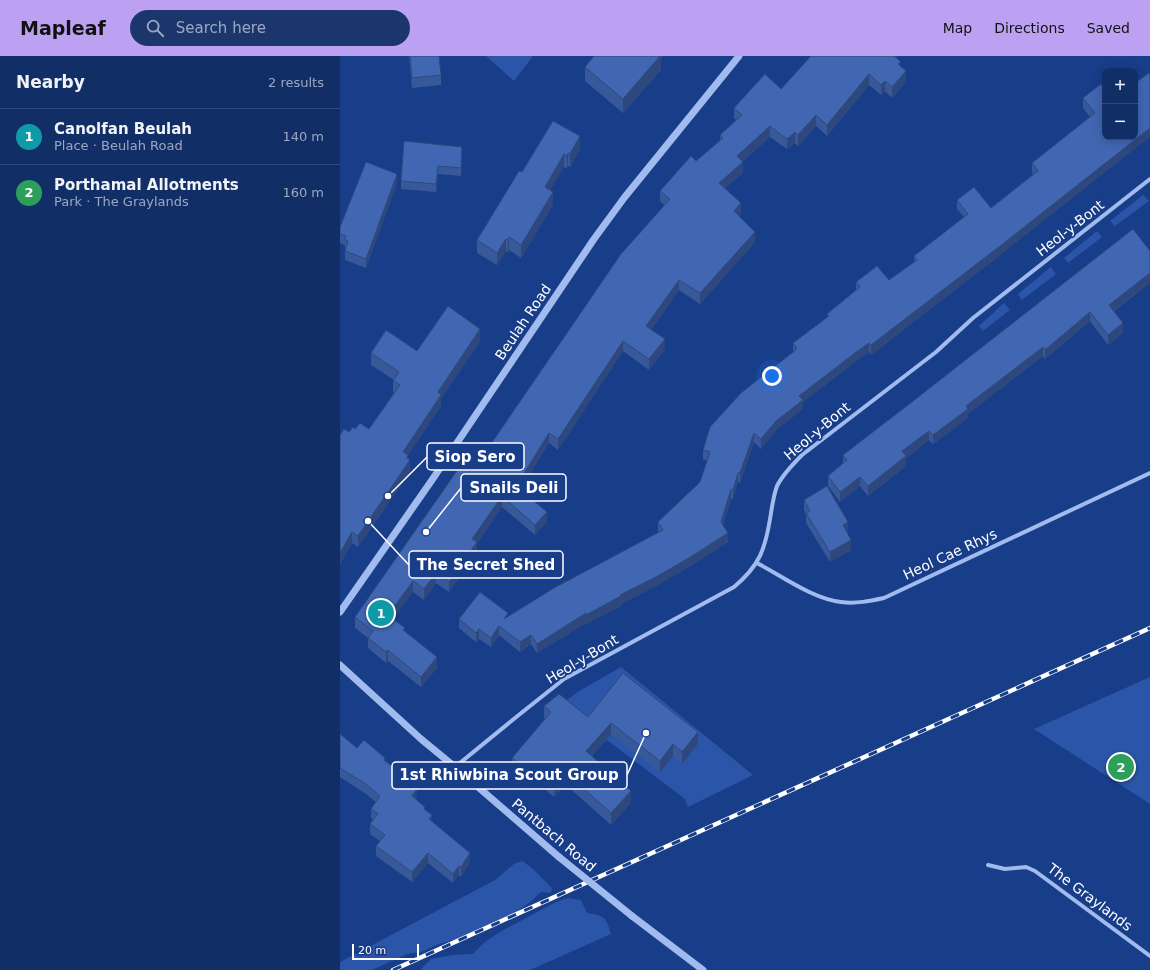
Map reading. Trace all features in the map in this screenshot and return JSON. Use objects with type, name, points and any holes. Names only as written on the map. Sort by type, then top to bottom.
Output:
[{"type":"street","name":"Beulah Road","points":[[340,612],[432,480],[594,239],[624,198],[739,56]]},
{"type":"street","name":"Heol-y-Bont","points":[[455,767],[564,679],[722,595],[746,577],[757,563],[763,551],[772,502],[778,486],[786,472],[802,455],[936,352],[973,318],[1150,178]]},
{"type":"street","name":"Heol Cae Rhys","points":[[757,563],[802,588],[824,598],[841,602],[862,602],[877,599],[891,594],[1150,472]]},
{"type":"street","name":"Pantbach Road","points":[[340,664],[421,739],[559,857],[632,916],[703,970]]},
{"type":"street","name":"The Graylands","points":[[988,865],[1005,869],[1026,867],[1035,871],[1150,956]]},
{"type":"shaded area","points":[[486,56],[533,56],[514,81]]},
{"type":"shaded area","points":[[1143,195],[1149,201],[1115,226],[1110,221]]},
{"type":"shaded area","points":[[1097,231],[1102,237],[1068,263],[1064,258]]},
{"type":"shaded area","points":[[1051,267],[1056,274],[1022,300],[1018,294]]},
{"type":"shaded area","points":[[1004,303],[1010,310],[983,331],[979,326]]},
{"type":"shaded area","points":[[621,667],[753,775],[688,807],[685,799],[607,740],[605,742],[559,706],[579,691]]},
{"type":"shaded area","points":[[1150,677],[1150,804],[1034,729]]},
{"type":"shaded area","points":[[523,861],[552,888],[551,893],[541,892],[529,903],[497,926],[483,932],[439,944],[421,952],[407,954],[372,970],[340,970],[340,962],[495,880],[515,863]]},
{"type":"shaded area","points":[[568,898],[581,900],[587,913],[604,918],[608,924],[611,934],[530,970],[420,970],[431,959],[452,955],[473,954],[485,942],[498,933],[552,904]]},
{"type":"building","points":[[410,56],[439,56],[441,75],[412,78]]},
{"type":"building","points":[[594,56],[660,56],[623,99],[585,67]]},
{"type":"building","points":[[811,56],[894,56],[901,62],[898,64],[906,71],[892,87],[885,81],[881,85],[869,74],[827,125],[816,115],[798,135],[795,132],[787,139],[770,126],[737,156],[743,162],[719,183],[741,203],[734,211],[755,232],[700,293],[679,280],[646,326],[665,339],[649,359],[623,341],[558,439],[549,433],[523,475],[525,476],[517,487],[547,512],[535,525],[502,496],[472,539],[477,542],[449,582],[436,573],[424,589],[413,581],[388,615],[405,628],[403,630],[437,657],[421,677],[388,650],[386,652],[368,638],[373,631],[355,617],[461,465],[468,469],[480,455],[482,457],[621,254],[670,199],[660,191],[691,156],[696,161],[723,138],[720,135],[742,115],[734,108],[765,74],[781,89]]},
{"type":"building","points":[[1149,73],[1150,128],[1138,137],[1138,104],[1138,81]]},
{"type":"building","points":[[1101,84],[1102,140],[1135,140],[871,345],[869,343],[799,396],[803,400],[776,421],[761,439],[754,433],[740,473],[738,473],[733,490],[731,489],[721,522],[728,533],[656,577],[620,595],[621,596],[586,615],[586,613],[537,644],[531,635],[520,642],[499,626],[491,638],[479,629],[476,633],[459,619],[480,592],[508,613],[504,619],[554,588],[663,530],[658,522],[700,482],[710,452],[703,450],[710,427],[741,393],[797,349],[793,343],[829,316],[827,314],[860,287],[856,282],[877,266],[889,280],[917,260],[914,256],[968,214],[957,200],[974,187],[991,208],[1038,171],[1032,163],[1095,113],[1083,98]]},
{"type":"building","points":[[553,121],[580,136],[570,154],[568,153],[567,156],[564,154],[545,187],[553,192],[521,245],[509,237],[497,253],[477,240],[519,171],[522,172]]},
{"type":"building","points":[[404,141],[462,147],[461,168],[438,166],[436,184],[401,181]]},
{"type":"building","points":[[366,162],[397,174],[366,259],[345,251],[348,241],[345,240],[346,236],[340,234],[340,227]]},
{"type":"building","points":[[1133,229],[1150,251],[1150,273],[1109,305],[1123,323],[1108,335],[1090,312],[1045,350],[1043,347],[966,406],[968,409],[933,435],[929,431],[902,451],[906,456],[868,486],[860,477],[840,492],[828,476],[847,460],[843,455]]},
{"type":"building","points":[[448,306],[480,329],[438,392],[441,395],[403,452],[408,455],[407,458],[410,460],[358,536],[352,532],[340,553],[340,435],[344,429],[349,432],[353,427],[355,429],[360,423],[369,429],[400,385],[393,381],[399,372],[371,353],[386,330],[417,351]]},
{"type":"building","points":[[827,486],[848,522],[843,525],[851,540],[830,552],[806,513],[810,511],[804,500]]},
{"type":"building","points":[[623,673],[698,732],[682,752],[673,744],[660,761],[611,723],[586,751],[631,791],[611,813],[565,772],[554,785],[529,764],[525,768],[512,758],[551,712],[544,706],[559,694],[588,717]]},
{"type":"building","points":[[340,734],[357,748],[364,740],[385,758],[384,760],[417,786],[412,796],[432,815],[429,819],[470,853],[461,867],[459,866],[453,874],[428,853],[412,872],[376,846],[385,835],[370,824],[378,814],[371,809],[380,796],[366,784],[340,768]]},
{"type":"railway","points":[[393,970],[1150,628]]},
{"type":"place","name":"Siop Sero","points":[[388,496]]},
{"type":"place","name":"The Secret Shed","points":[[368,521]]},
{"type":"place","name":"Snails Deli","points":[[426,532]]},
{"type":"place","name":"Canolfan Beulah","points":[[381,613]]},
{"type":"place","name":"1st Rhiwbina Scout Group","points":[[646,733]]},
{"type":"place","name":"Porthamal Allotments","points":[[1121,767]]}]
